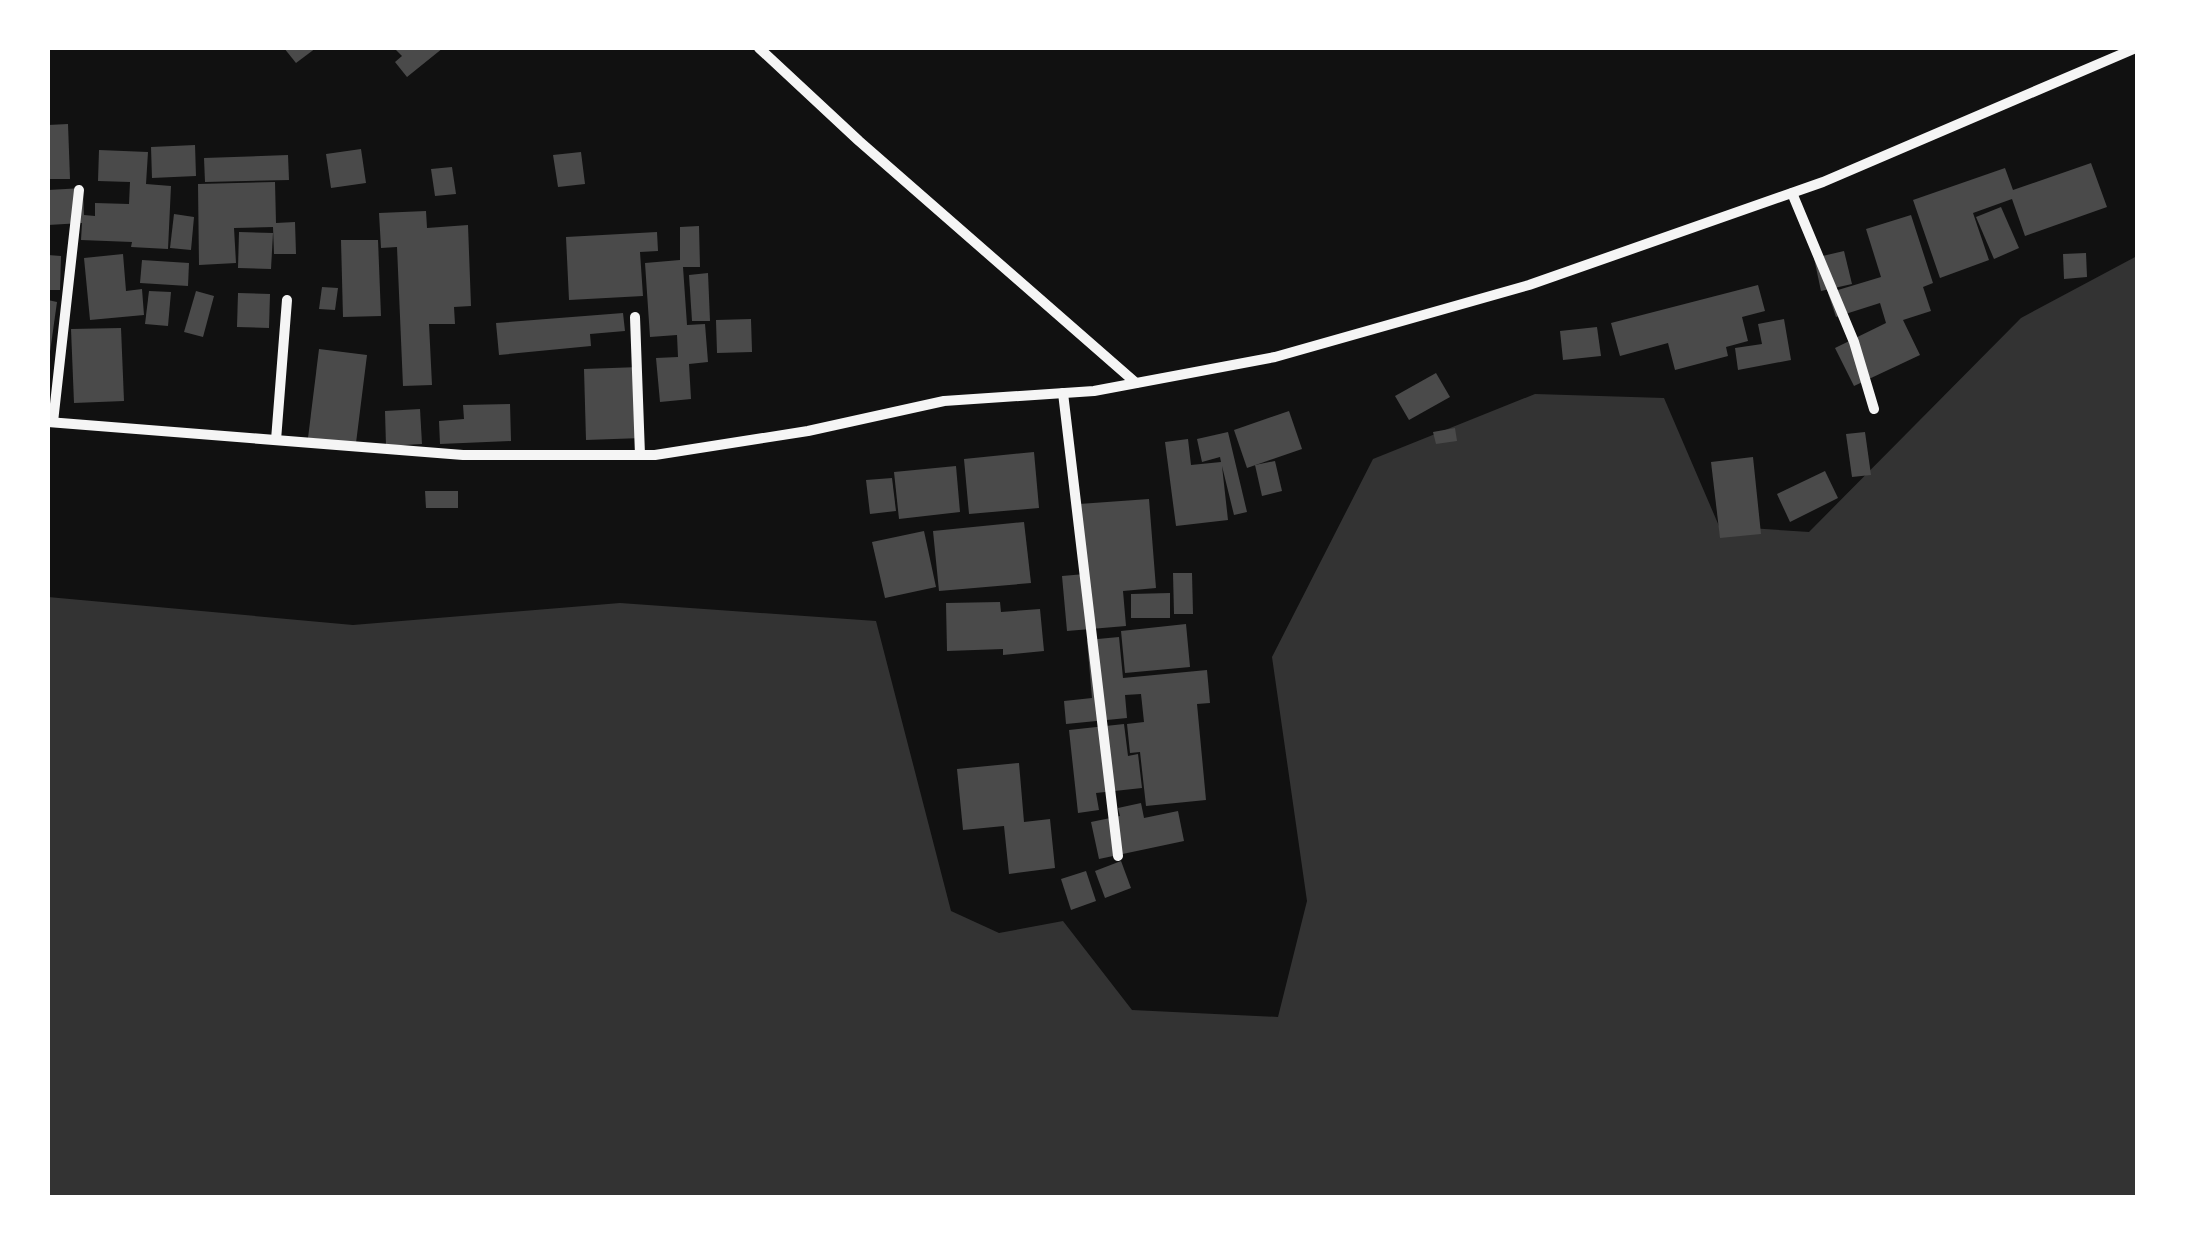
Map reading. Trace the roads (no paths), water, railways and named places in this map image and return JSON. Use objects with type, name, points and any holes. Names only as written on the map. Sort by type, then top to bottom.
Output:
[{"type":"street","points":[[759,48],[1136,383]]},
{"type":"street","points":[[79,190],[50,422],[463,455],[640,455],[808,431],[944,401],[1062,393],[1275,357],[1529,285],[1792,193],[2136,48]]},
{"type":"street","points":[[1792,193],[1854,342],[1874,409]]},
{"type":"street","points":[[276,440],[288,300]]},
{"type":"street","points":[[635,317],[640,455]]},
{"type":"street","points":[[1062,393],[1118,856]]}]
